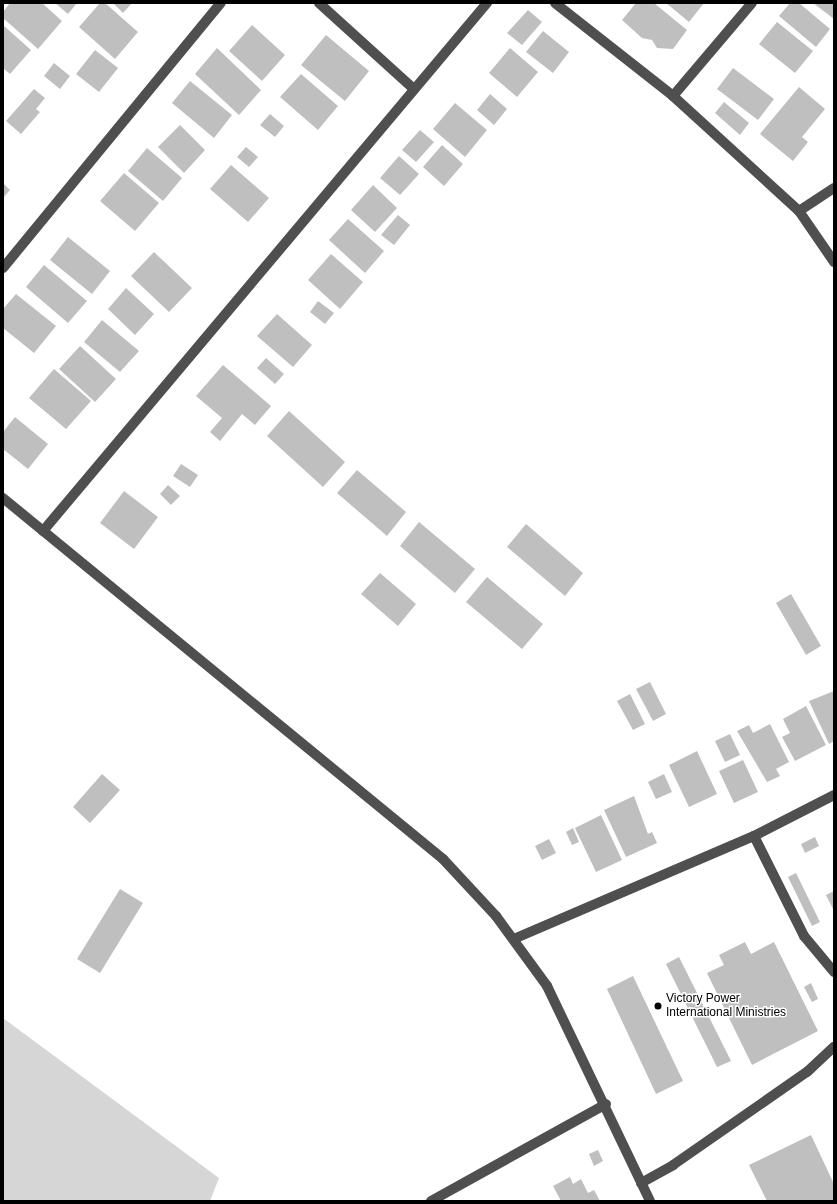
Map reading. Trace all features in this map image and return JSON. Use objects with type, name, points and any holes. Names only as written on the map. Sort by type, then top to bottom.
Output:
[{"type":"street","points":[[3,268],[221,3]]},
{"type":"street","points":[[319,3],[414,89]]},
{"type":"street","points":[[43,531],[487,3]]},
{"type":"street","points":[[555,3],[673,96],[799,211],[834,262]]},
{"type":"street","points":[[673,96],[752,3]]},
{"type":"street","points":[[799,211],[834,188]]},
{"type":"street","points":[[3,498],[443,859],[516,938],[547,986],[606,1104],[650,1201]]},
{"type":"street","points":[[516,938],[754,836],[834,795]]},
{"type":"street","points":[[754,836],[804,936],[834,972]]},
{"type":"street","points":[[642,1183],[673,1165],[807,1072],[834,1047]]},
{"type":"street","points":[[431,1201],[606,1104]]},
{"type":"shaded area","points":[[3,1018],[219,1178],[210,1201],[3,1201]]},
{"type":"building","points":[[10,3],[42,3],[62,21],[38,49],[3,18],[3,12]]},
{"type":"building","points":[[55,3],[77,3],[68,14]]},
{"type":"building","points":[[100,3],[105,3],[138,32],[115,59],[79,27]]},
{"type":"building","points":[[113,3],[132,3],[123,13]]},
{"type":"building","points":[[636,3],[654,3],[687,30],[673,49],[657,48],[652,40],[642,38],[622,20]]},
{"type":"building","points":[[666,3],[704,3],[689,22]]},
{"type":"building","points":[[790,3],[799,3],[830,29],[816,47],[779,16]]},
{"type":"building","points":[[813,3],[834,3],[834,19]]},
{"type":"building","points":[[528,10],[542,22],[522,45],[507,33]]},
{"type":"building","points":[[777,22],[813,51],[795,73],[759,44]]},
{"type":"building","points":[[3,25],[31,50],[10,74],[3,68]]},
{"type":"building","points":[[252,25],[285,55],[262,81],[229,51]]},
{"type":"building","points":[[543,31],[569,52],[553,73],[526,52]]},
{"type":"building","points":[[326,35],[369,71],[345,101],[301,65]]},
{"type":"building","points":[[217,48],[261,90],[239,115],[195,74]]},
{"type":"building","points":[[510,48],[538,72],[517,97],[489,73]]},
{"type":"building","points":[[95,50],[118,68],[99,92],[76,74]]},
{"type":"building","points":[[54,63],[70,76],[60,89],[44,76]]},
{"type":"building","points":[[733,68],[774,99],[758,120],[717,89]]},
{"type":"building","points":[[301,74],[338,106],[318,130],[280,97]]},
{"type":"building","points":[[190,81],[232,115],[214,138],[172,103]]},
{"type":"building","points":[[799,87],[825,109],[802,137],[808,142],[793,161],[760,134]]},
{"type":"building","points":[[34,89],[45,98],[36,109],[40,112],[21,134],[6,121]]},
{"type":"building","points":[[490,94],[507,109],[494,125],[477,110]]},
{"type":"building","points":[[724,102],[749,123],[740,135],[715,113]]},
{"type":"building","points":[[455,103],[487,130],[465,157],[433,129]]},
{"type":"building","points":[[270,114],[284,126],[275,137],[260,125]]},
{"type":"building","points":[[180,125],[205,150],[184,173],[158,147]]},
{"type":"building","points":[[420,130],[434,142],[416,162],[402,150]]},
{"type":"building","points":[[442,145],[463,164],[444,186],[423,167]]},
{"type":"building","points":[[246,147],[258,157],[249,167],[237,157]]},
{"type":"building","points":[[147,148],[182,178],[163,201],[128,171]]},
{"type":"building","points":[[399,156],[419,174],[400,195],[380,178]]},
{"type":"building","points":[[231,165],[269,198],[248,222],[210,189]]},
{"type":"building","points":[[124,173],[159,203],[135,231],[100,201]]},
{"type":"building","points":[[3,183],[10,190],[3,198]]},
{"type":"building","points":[[373,185],[397,208],[375,232],[351,210]]},
{"type":"building","points":[[398,215],[410,225],[394,245],[381,235]]},
{"type":"building","points":[[348,219],[384,251],[365,273],[329,240]]},
{"type":"building","points":[[68,237],[110,271],[92,294],[50,260]]},
{"type":"building","points":[[154,252],[192,288],[169,312],[131,276]]},
{"type":"building","points":[[331,254],[363,282],[340,309],[308,280]]},
{"type":"building","points":[[44,265],[87,301],[68,323],[26,287]]},
{"type":"building","points":[[126,288],[154,314],[135,335],[108,309]]},
{"type":"building","points":[[16,294],[56,326],[34,353],[3,328],[3,309]]},
{"type":"building","points":[[318,301],[334,313],[325,324],[310,312]]},
{"type":"building","points":[[277,314],[312,345],[293,367],[257,336]]},
{"type":"building","points":[[102,320],[139,351],[120,372],[84,342]]},
{"type":"building","points":[[80,346],[116,379],[95,402],[59,369]]},
{"type":"building","points":[[266,358],[284,374],[275,384],[257,368]]},
{"type":"building","points":[[223,365],[271,406],[255,425],[242,414],[220,441],[210,432],[222,418],[196,396]]},
{"type":"building","points":[[54,369],[91,401],[66,429],[29,398]]},
{"type":"building","points":[[289,411],[345,462],[323,487],[267,436]]},
{"type":"building","points":[[15,417],[48,444],[28,469],[3,449],[3,432]]},
{"type":"building","points":[[181,464],[198,475],[190,487],[173,476]]},
{"type":"building","points":[[357,470],[406,512],[387,536],[337,493]]},
{"type":"building","points":[[168,485],[180,496],[171,505],[160,494]]},
{"type":"building","points":[[124,491],[158,517],[134,549],[100,523]]},
{"type":"building","points":[[419,522],[475,569],[455,593],[400,546]]},
{"type":"building","points":[[526,524],[583,573],[565,596],[507,547]]},
{"type":"building","points":[[380,573],[416,604],[398,626],[361,594]]},
{"type":"building","points":[[487,577],[543,624],[522,649],[466,602]]},
{"type":"building","points":[[791,594],[821,646],[806,655],[776,603]]},
{"type":"building","points":[[650,682],[666,714],[653,721],[636,689]]},
{"type":"building","points":[[834,691],[834,741],[829,744],[809,701]]},
{"type":"building","points":[[630,694],[645,724],[633,730],[617,701]]},
{"type":"building","points":[[806,706],[826,745],[795,761],[782,737],[790,733],[783,719]]},
{"type":"building","points":[[770,724],[789,762],[776,769],[780,776],[767,782],[737,731],[749,725],[753,733]]},
{"type":"building","points":[[730,734],[740,755],[725,762],[715,741]]},
{"type":"building","points":[[697,751],[717,794],[689,807],[669,765]]},
{"type":"building","points":[[743,760],[758,792],[734,803],[719,771]]},
{"type":"building","points":[[102,774],[120,790],[90,823],[73,807]]},
{"type":"building","points":[[664,774],[672,792],[656,799],[648,782]]},
{"type":"building","points":[[634,796],[648,834],[652,832],[657,843],[626,857],[604,810]]},
{"type":"building","points":[[601,815],[622,860],[596,872],[575,828]]},
{"type":"building","points":[[573,828],[579,842],[572,845],[566,832]]},
{"type":"building","points":[[815,837],[819,846],[805,853],[801,844]]},
{"type":"building","points":[[549,839],[556,853],[542,860],[535,846]]},
{"type":"building","points":[[796,873],[820,922],[812,926],[788,877]]},
{"type":"building","points":[[120,889],[143,903],[100,973],[77,959]]},
{"type":"building","points":[[834,891],[834,911],[826,895]]},
{"type":"building","points":[[745,942],[751,954],[774,942],[818,1031],[752,1065],[707,973],[724,965],[719,955]]},
{"type":"building","points":[[679,957],[731,1061],[717,1067],[666,964]]},
{"type":"building","points":[[633,976],[683,1081],[656,1094],[607,989]]},
{"type":"building","points":[[811,983],[818,999],[812,1002],[804,987]]},
{"type":"building","points":[[811,1135],[834,1184],[834,1201],[767,1201],[749,1165]]},
{"type":"building","points":[[598,1150],[603,1161],[594,1166],[589,1154]]},
{"type":"building","points":[[570,1177],[573,1184],[581,1179],[588,1193],[594,1190],[600,1201],[561,1201],[553,1186]]},
{"type":"place","name":"Victory Power International Ministries","points":[[658,1006]]}]
